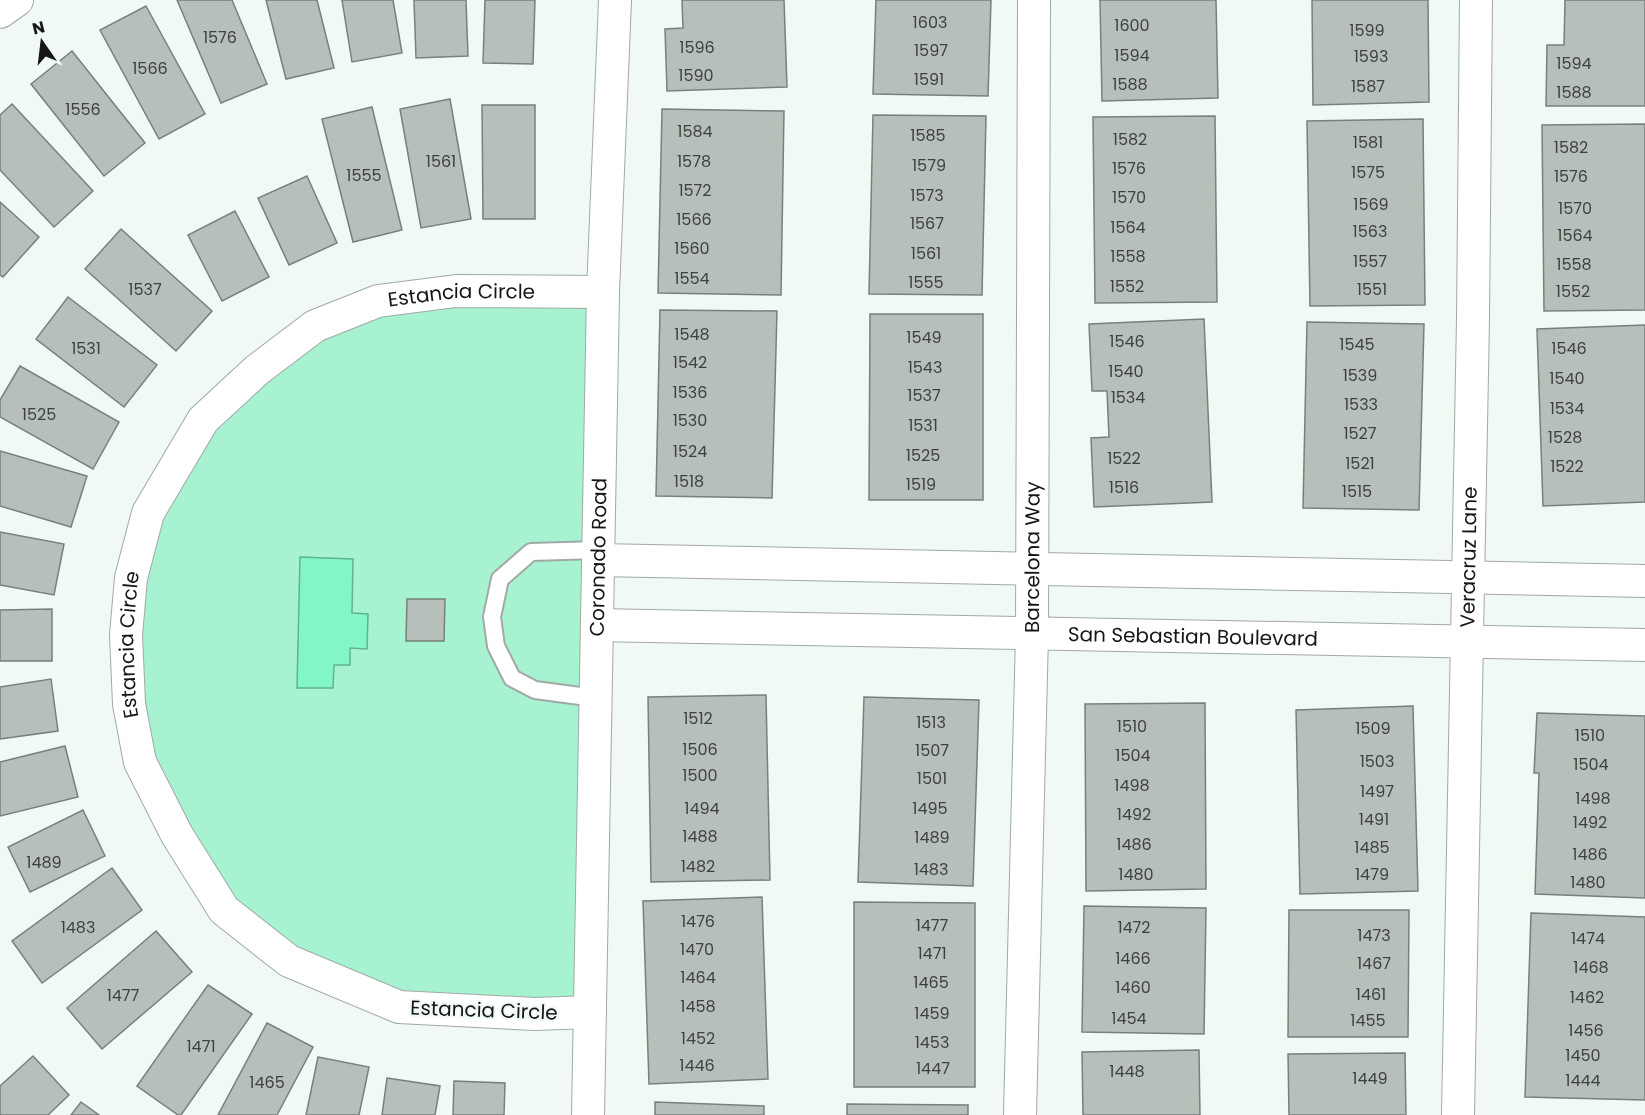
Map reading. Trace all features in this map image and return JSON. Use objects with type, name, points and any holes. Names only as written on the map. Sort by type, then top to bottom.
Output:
[{"type":"street","points":[[0,12],[17,0]]},
{"type":"street","name":"Coronado Road","points":[[588,1115],[603,292],[615,0]]},
{"type":"street","name":"Barcelona Way","points":[[1020,1115],[1032,634],[1034,0]]},
{"type":"street","name":"Veracruz Lane","points":[[1458,1115],[1468,642],[1476,0]]},
{"type":"street","name":"Estancia Circle","points":[[591,1012],[535,1014],[399,1007],[289,961],[224,910],[177,835],[140,762],[129,704],[126,635],[132,578],[148,513],[202,420],[257,370],[315,326],[378,302],[456,291],[603,292]]},
{"type":"street","points":[[598,555],[1032,569],[1645,581]]},
{"type":"street","name":"San Sebastian Boulevard","points":[[597,626],[1645,645]]},
{"type":"lane","points":[[595,698],[535,690],[512,678],[496,646],[492,617],[500,579],[531,552],[598,555]]},
{"type":"shaded area","points":[[603,292],[590,1012],[399,1007],[224,910],[129,704],[131,578],[203,420],[378,301]]},
{"type":"shaded area","points":[[300,557],[353,559],[352,613],[368,614],[367,649],[350,648],[350,665],[334,665],[333,688],[297,688]]},
{"type":"building","points":[[177,0],[232,0],[267,84],[221,103]]},
{"type":"building","points":[[266,0],[317,0],[334,68],[286,79]]},
{"type":"building","points":[[342,0],[393,0],[402,53],[352,62]]},
{"type":"building","points":[[414,0],[466,0],[468,56],[416,58]]},
{"type":"building","points":[[485,0],[535,0],[533,64],[483,63]]},
{"type":"building","points":[[682,0],[784,0],[787,87],[667,91],[665,29],[683,28]]},
{"type":"building","points":[[876,0],[991,0],[988,96],[873,94]]},
{"type":"building","points":[[1100,0],[1216,0],[1218,98],[1102,101]]},
{"type":"building","points":[[1312,0],[1428,0],[1429,102],[1313,105]]},
{"type":"building","points":[[1565,0],[1645,0],[1645,106],[1546,106],[1547,45],[1564,45]]},
{"type":"building","points":[[146,6],[205,114],[159,139],[100,30]]},
{"type":"building","points":[[72,51],[145,143],[104,176],[31,84]]},
{"type":"building","points":[[450,99],[471,219],[421,228],[400,109]]},
{"type":"building","points":[[12,104],[93,191],[54,227],[0,170],[0,115]]},
{"type":"building","points":[[482,105],[535,105],[535,219],[483,219]]},
{"type":"building","points":[[372,107],[402,230],[353,242],[322,119]]},
{"type":"building","points":[[662,109],[784,111],[781,295],[658,293]]},
{"type":"building","points":[[873,115],[986,116],[982,295],[869,294]]},
{"type":"building","points":[[1215,116],[1217,302],[1095,303],[1093,117]]},
{"type":"building","points":[[1423,119],[1425,305],[1310,306],[1307,121]]},
{"type":"building","points":[[1645,124],[1645,310],[1544,311],[1542,125]]},
{"type":"building","points":[[307,176],[337,243],[289,265],[258,198]]},
{"type":"building","points":[[0,202],[39,237],[3,277],[0,275]]},
{"type":"building","points":[[235,211],[269,277],[222,301],[188,235]]},
{"type":"building","points":[[121,229],[212,311],[176,351],[85,269]]},
{"type":"building","points":[[68,297],[157,365],[124,407],[36,339]]},
{"type":"building","points":[[660,310],[777,311],[772,498],[656,496]]},
{"type":"building","points":[[870,314],[983,314],[983,500],[869,500]]},
{"type":"building","points":[[1204,319],[1212,502],[1094,507],[1091,438],[1109,437],[1107,391],[1092,391],[1089,324]]},
{"type":"building","points":[[1307,322],[1424,324],[1419,510],[1303,508]]},
{"type":"building","points":[[1645,325],[1645,502],[1543,506],[1537,329]]},
{"type":"building","points":[[20,366],[119,422],[93,469],[0,417],[0,400]]},
{"type":"building","points":[[0,451],[87,476],[71,527],[0,506]]},
{"type":"building","points":[[0,532],[64,544],[54,595],[0,585]]},
{"type":"building","points":[[407,599],[445,599],[444,641],[406,641]]},
{"type":"building","points":[[52,609],[52,661],[0,661],[0,610]]},
{"type":"building","points":[[51,679],[58,731],[0,739],[0,687]]},
{"type":"building","points":[[766,695],[770,880],[651,882],[648,697]]},
{"type":"building","points":[[864,697],[979,700],[973,886],[858,882]]},
{"type":"building","points":[[1205,703],[1206,889],[1086,891],[1085,704]]},
{"type":"building","points":[[1413,706],[1418,891],[1300,894],[1296,710]]},
{"type":"building","points":[[1537,713],[1645,716],[1645,898],[1535,894],[1539,773],[1534,773]]},
{"type":"building","points":[[65,746],[78,797],[0,816],[0,762]]},
{"type":"building","points":[[83,810],[105,856],[30,892],[8,847]]},
{"type":"building","points":[[112,868],[142,910],[42,983],[12,941]]},
{"type":"building","points":[[762,897],[768,1079],[649,1084],[643,901]]},
{"type":"building","points":[[854,902],[975,903],[975,1087],[854,1087]]},
{"type":"building","points":[[1084,906],[1206,908],[1204,1034],[1082,1032]]},
{"type":"building","points":[[1289,910],[1409,910],[1408,1037],[1288,1037]]},
{"type":"building","points":[[1531,913],[1645,917],[1645,1100],[1525,1097]]},
{"type":"building","points":[[156,931],[192,972],[102,1049],[67,1008]]},
{"type":"building","points":[[208,985],[252,1014],[181,1115],[178,1115],[137,1086]]},
{"type":"building","points":[[267,1023],[313,1047],[277,1115],[218,1115]]},
{"type":"building","points":[[1199,1050],[1200,1115],[1083,1115],[1082,1052]]},
{"type":"building","points":[[1405,1053],[1406,1115],[1289,1115],[1288,1054]]},
{"type":"building","points":[[33,1056],[69,1095],[48,1115],[0,1115],[0,1086]]},
{"type":"building","points":[[318,1057],[369,1067],[359,1115],[306,1115]]},
{"type":"building","points":[[387,1078],[440,1086],[435,1115],[382,1115]]},
{"type":"building","points":[[454,1081],[505,1083],[504,1115],[453,1115]]},
{"type":"building","points":[[81,1102],[99,1115],[71,1115]]},
{"type":"building","points":[[655,1102],[764,1106],[764,1115],[655,1115]]},
{"type":"building","points":[[847,1104],[968,1105],[968,1115],[847,1115]]}]
